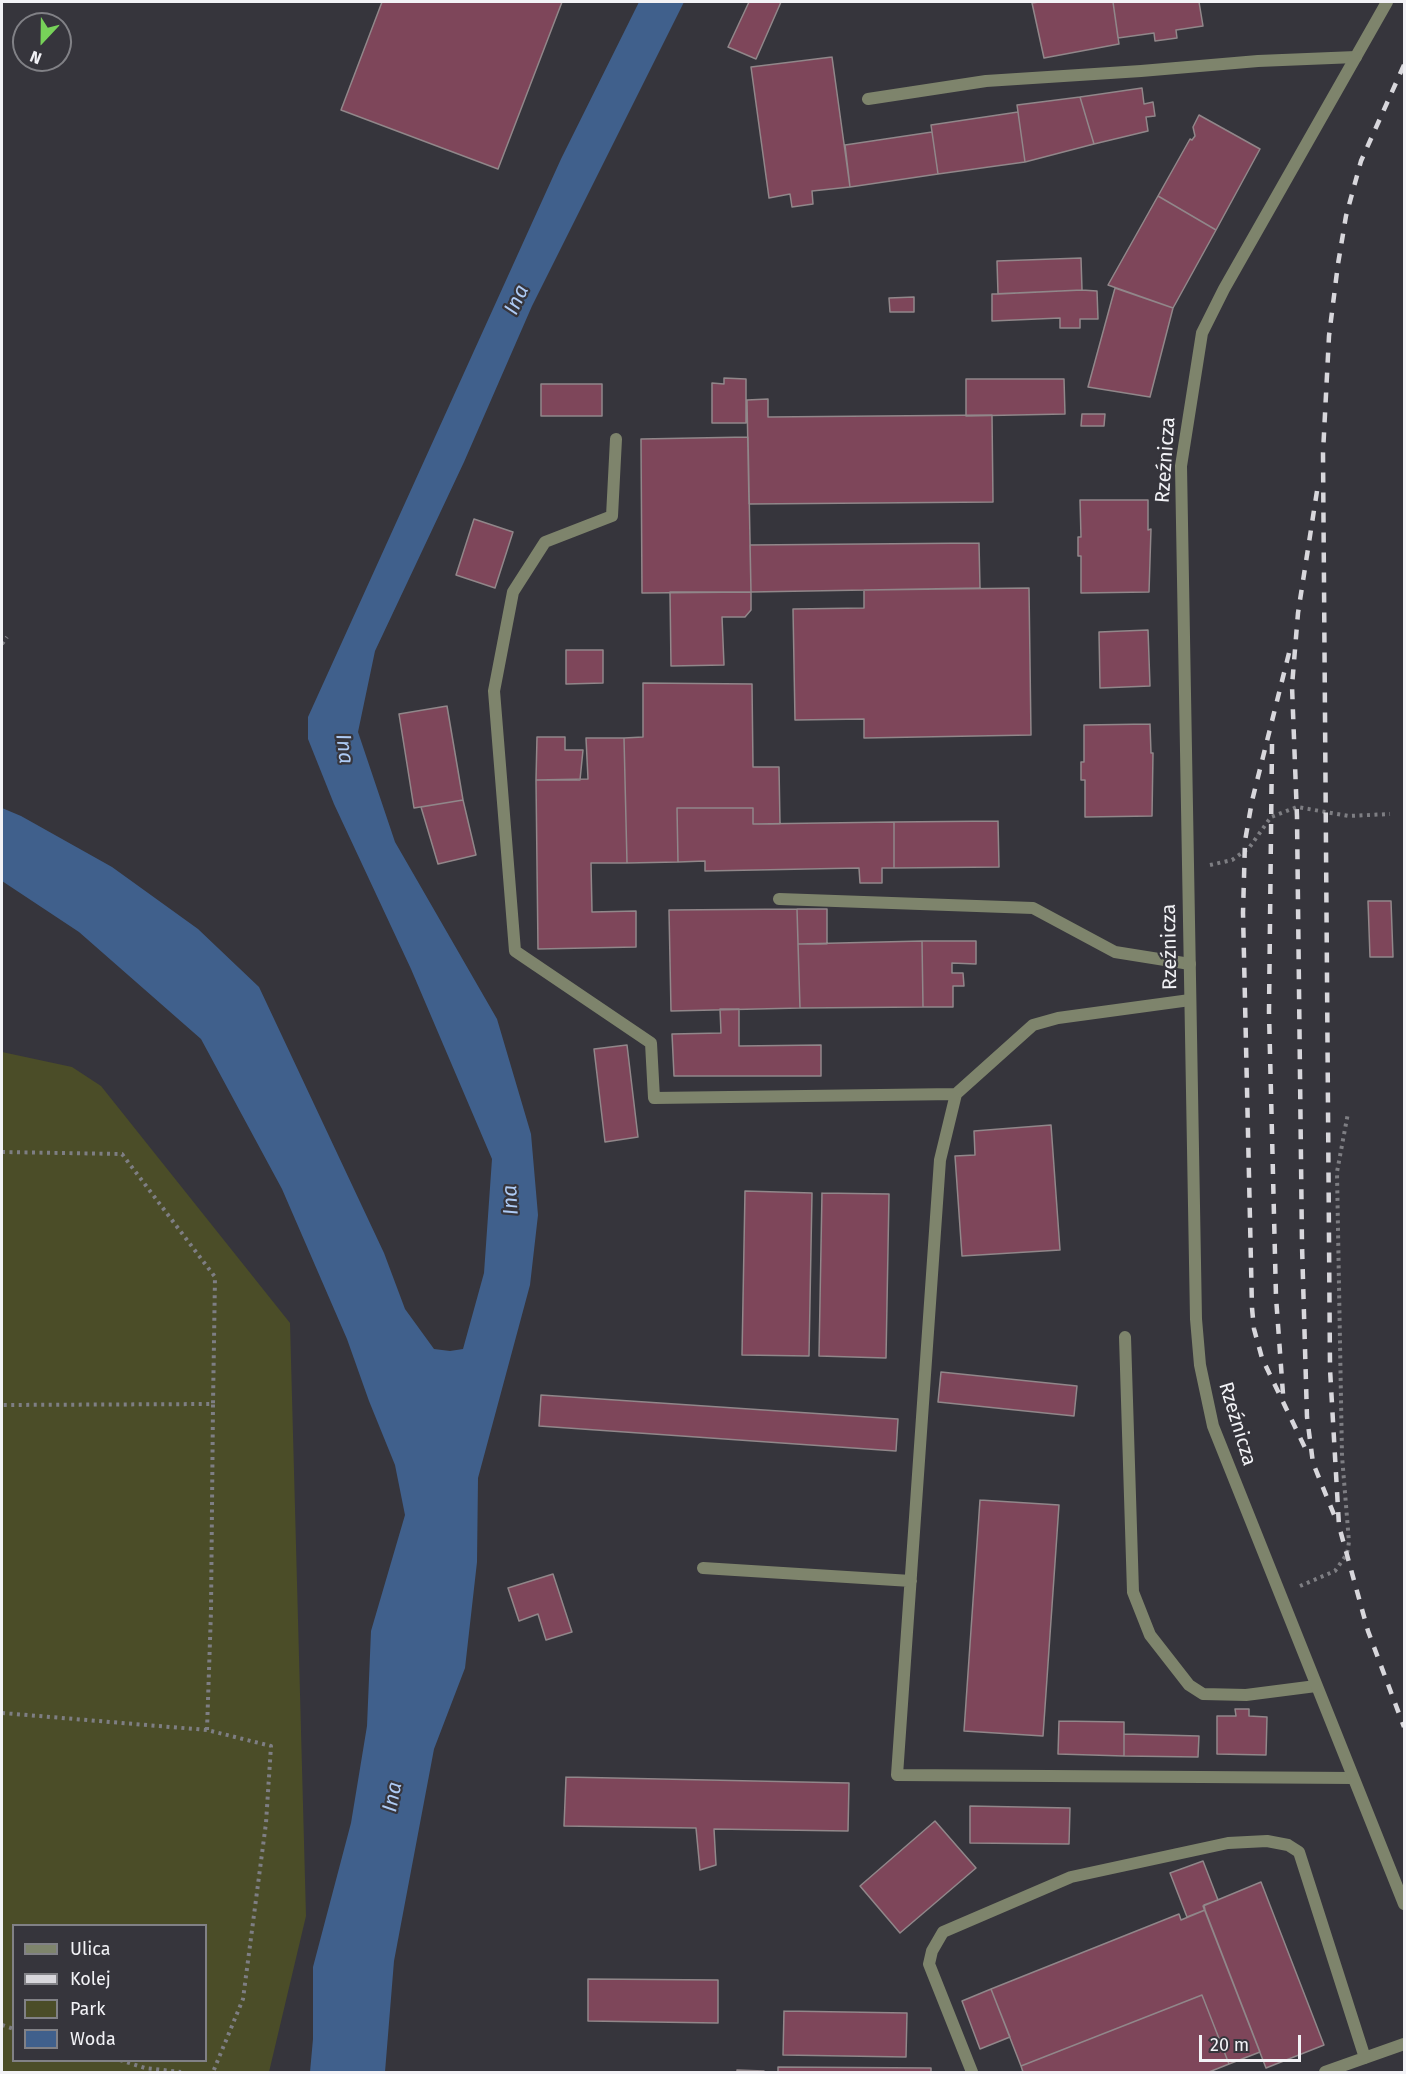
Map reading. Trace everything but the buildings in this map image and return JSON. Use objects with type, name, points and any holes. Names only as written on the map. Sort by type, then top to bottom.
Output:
[{"type":"street","name":"Rzeźnicza","points":[[1387,2],[1224,289],[1202,333],[1181,466],[1196,1318],[1200,1365],[1213,1426],[1404,1904]]},
{"type":"street","points":[[868,99],[986,81],[1258,61],[1356,57]]},
{"type":"street","points":[[616,439],[612,516],[545,542],[513,592],[494,692],[514,951],[651,1043],[654,1098],[956,1094]]},
{"type":"street","points":[[779,899],[1033,908],[1115,952],[1190,964]]},
{"type":"street","points":[[1190,1000],[1058,1018],[1033,1026],[956,1094],[940,1160],[897,1775],[1353,1778]]},
{"type":"street","points":[[1125,1337],[1133,1592],[1150,1635],[1190,1685],[1203,1694],[1246,1695],[1316,1686]]},
{"type":"street","points":[[703,1568],[911,1581]]},
{"type":"street","points":[[972,2073],[929,1964],[932,1951],[943,1932],[1071,1878],[1228,1843],[1267,1841],[1288,1845],[1299,1852],[1365,2058]]},
{"type":"street","points":[[1325,2073],[1404,2044]]},
{"type":"path","points":[[2,644],[7,637]]},
{"type":"path","points":[[1188,870],[1232,860],[1249,848],[1271,817],[1296,807],[1349,816],[1390,814]]},
{"type":"path","points":[[1279,1594],[1335,1571],[1347,1554],[1349,1542],[1341,1456],[1337,1172],[1348,1113]]},
{"type":"path","points":[[2,1152],[122,1154],[214,1277],[212,1611],[207,1730]]},
{"type":"path","points":[[2,1405],[213,1404]]},
{"type":"path","points":[[2,1713],[207,1730],[271,1746],[266,1823],[243,1999],[213,2073]]},
{"type":"path","points":[[124,2062],[181,2073]]},
{"type":"green space","points":[[2,1052],[72,1067],[101,1086],[290,1323],[306,1916],[269,2072],[2,2072]]},
{"type":"water","name":"Ina","points":[[639,2],[684,2],[532,306],[464,462],[375,651],[358,732],[395,842],[497,1019],[531,1134],[538,1215],[530,1285],[478,1478],[477,1562],[465,1668],[434,1749],[394,1961],[385,2072],[310,2072],[313,2039],[313,1967],[351,1823],[367,1726],[371,1631],[405,1515],[395,1465],[347,1339],[282,1189],[201,1039],[79,932],[2,881],[2,808],[21,816],[112,867],[198,929],[259,987],[384,1253],[405,1309],[434,1349],[450,1351],[463,1349],[484,1273],[492,1159],[411,969],[334,804],[308,739],[308,717],[561,159]]},
{"type":"railway","points":[[1404,65],[1361,161],[1346,216],[1329,336],[1323,453],[1330,1369],[1339,1526],[1368,1631],[1404,1727]]},
{"type":"railway","points":[[1317,491],[1298,613],[1292,686],[1297,817],[1302,1245],[1307,1417],[1313,1463],[1335,1517]]},
{"type":"railway","points":[[1289,653],[1252,801],[1245,841],[1243,913],[1254,1329],[1262,1358],[1307,1452]]},
{"type":"railway","points":[[1272,744],[1269,1012],[1276,1297],[1283,1394]]}]
